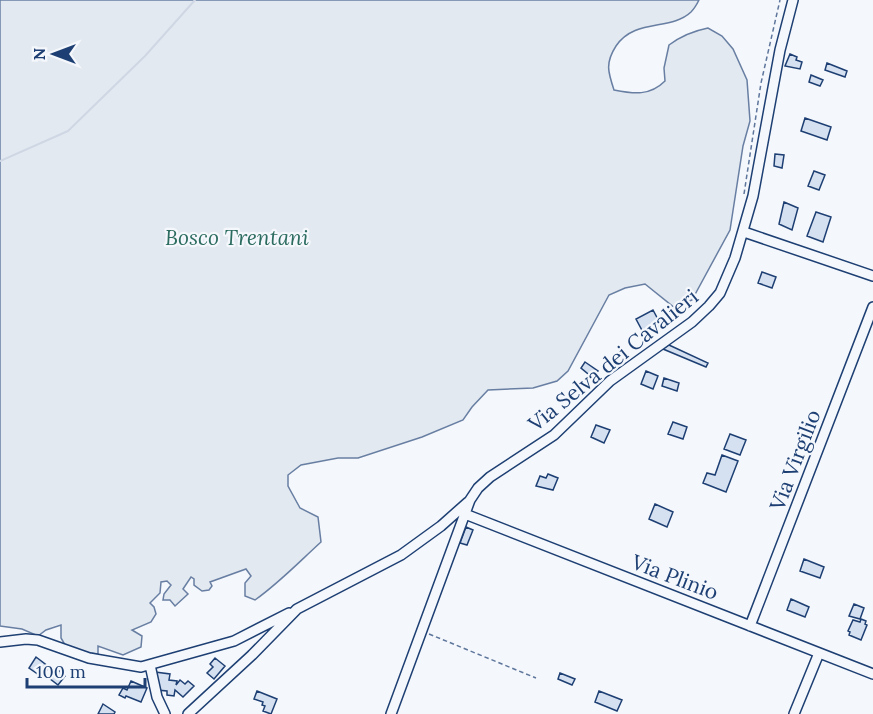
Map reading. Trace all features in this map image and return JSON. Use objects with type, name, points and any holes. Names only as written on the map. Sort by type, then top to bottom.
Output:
[{"type":"street","name":"Via Selva dei Cavalieri","points":[[391,714],[470,500],[484,482],[554,435],[610,381],[705,310],[717,297],[725,283],[744,232],[760,165],[780,50],[793,0]]},
{"type":"street","points":[[744,232],[873,276]]},
{"type":"street","name":"Via Virgilio","points":[[750,626],[873,307]]},
{"type":"street","points":[[0,642],[34,639],[89,658],[133,666],[150,665],[234,641],[401,555],[441,526],[470,500]]},
{"type":"street","name":"Via Plinio","points":[[465,514],[873,674]]},
{"type":"street","points":[[188,714],[252,655],[297,609]]},
{"type":"street","points":[[794,714],[819,653]]},
{"type":"street","points":[[150,665],[157,697],[165,714]]},
{"type":"path","points":[[744,195],[760,83],[780,0]]},
{"type":"path","points":[[422,631],[537,678]]},
{"type":"green space","name":"Bosco Trentani","points":[[0,0],[699,0],[692,11],[683,18],[643,28],[624,37],[610,58],[609,73],[614,90],[641,93],[654,89],[665,81],[664,68],[669,45],[683,36],[708,28],[722,36],[733,49],[747,80],[750,121],[743,146],[730,230],[692,300],[675,308],[645,284],[625,288],[609,295],[568,371],[557,381],[533,388],[488,390],[463,420],[422,437],[358,458],[338,458],[301,465],[288,475],[288,486],[300,508],[318,517],[321,542],[255,600],[245,596],[245,583],[251,576],[246,569],[210,582],[212,586],[209,590],[202,591],[194,585],[194,579],[191,577],[183,589],[188,594],[175,606],[170,600],[163,600],[164,594],[171,585],[167,581],[161,582],[160,593],[150,603],[156,614],[151,622],[132,630],[142,636],[141,647],[123,655],[98,646],[98,654],[68,650],[61,638],[61,625],[46,630],[38,636],[22,629],[0,626]]},
{"type":"building","points":[[790,54],[802,62],[800,69],[785,66]]},
{"type":"building","points":[[827,63],[847,71],[845,77],[825,70]]},
{"type":"building","points":[[811,75],[823,80],[820,86],[809,82]]},
{"type":"building","points":[[805,118],[831,127],[827,140],[801,131]]},
{"type":"building","points":[[775,154],[784,155],[782,168],[774,166]]},
{"type":"building","points":[[814,171],[825,175],[819,190],[808,186]]},
{"type":"building","points":[[784,202],[798,208],[792,230],[779,224]]},
{"type":"building","points":[[816,212],[831,217],[823,242],[807,236]]},
{"type":"building","points":[[762,272],[776,277],[772,288],[758,283]]},
{"type":"building","points":[[653,310],[661,325],[644,334],[636,319]]},
{"type":"building","points":[[669,345],[708,363],[706,367],[663,349]]},
{"type":"building","points":[[585,362],[598,371],[593,378],[581,368]]},
{"type":"building","points":[[646,371],[658,376],[653,389],[641,384]]},
{"type":"building","points":[[664,378],[679,383],[677,391],[662,386]]},
{"type":"building","points":[[673,422],[687,427],[683,439],[668,434]]},
{"type":"building","points":[[596,425],[610,430],[604,443],[591,437]]},
{"type":"building","points":[[730,434],[746,440],[740,455],[724,449]]},
{"type":"building","points":[[722,455],[738,461],[726,492],[703,483],[707,473],[715,475]]},
{"type":"building","points":[[548,474],[558,478],[553,490],[536,486],[540,476],[546,478]]},
{"type":"building","points":[[655,504],[673,512],[667,527],[649,519]]},
{"type":"building","points":[[466,527],[473,530],[467,545],[460,543]]},
{"type":"building","points":[[804,559],[824,567],[820,578],[800,571]]},
{"type":"building","points":[[791,599],[809,607],[805,617],[787,610]]},
{"type":"building","points":[[854,604],[864,608],[860,619],[849,616]]},
{"type":"building","points":[[861,619],[866,621],[867,625],[861,640],[849,635],[848,631],[853,620],[860,622]]},
{"type":"building","points":[[36,657],[49,667],[42,677],[29,668]]},
{"type":"building","points":[[215,658],[225,666],[214,679],[207,673],[213,667],[210,664]]},
{"type":"building","points":[[56,668],[65,676],[58,685],[49,678]]},
{"type":"building","points":[[155,672],[170,674],[169,680],[177,681],[176,685],[180,680],[185,684],[188,681],[194,686],[183,697],[175,690],[174,696],[167,695],[167,691],[157,690],[158,680],[154,680]]},
{"type":"building","points":[[560,673],[575,679],[572,685],[558,679]]},
{"type":"building","points":[[131,681],[147,688],[141,702],[119,695],[123,688],[127,690]]},
{"type":"building","points":[[257,691],[277,699],[271,714],[263,711],[265,706],[262,705],[263,702],[254,699]]},
{"type":"building","points":[[599,691],[622,700],[617,711],[595,702]]},
{"type":"building","points":[[103,704],[115,712],[114,714],[98,714]]},
{"type":"waterway","points":[[0,161],[68,131],[145,56],[195,0]]}]
